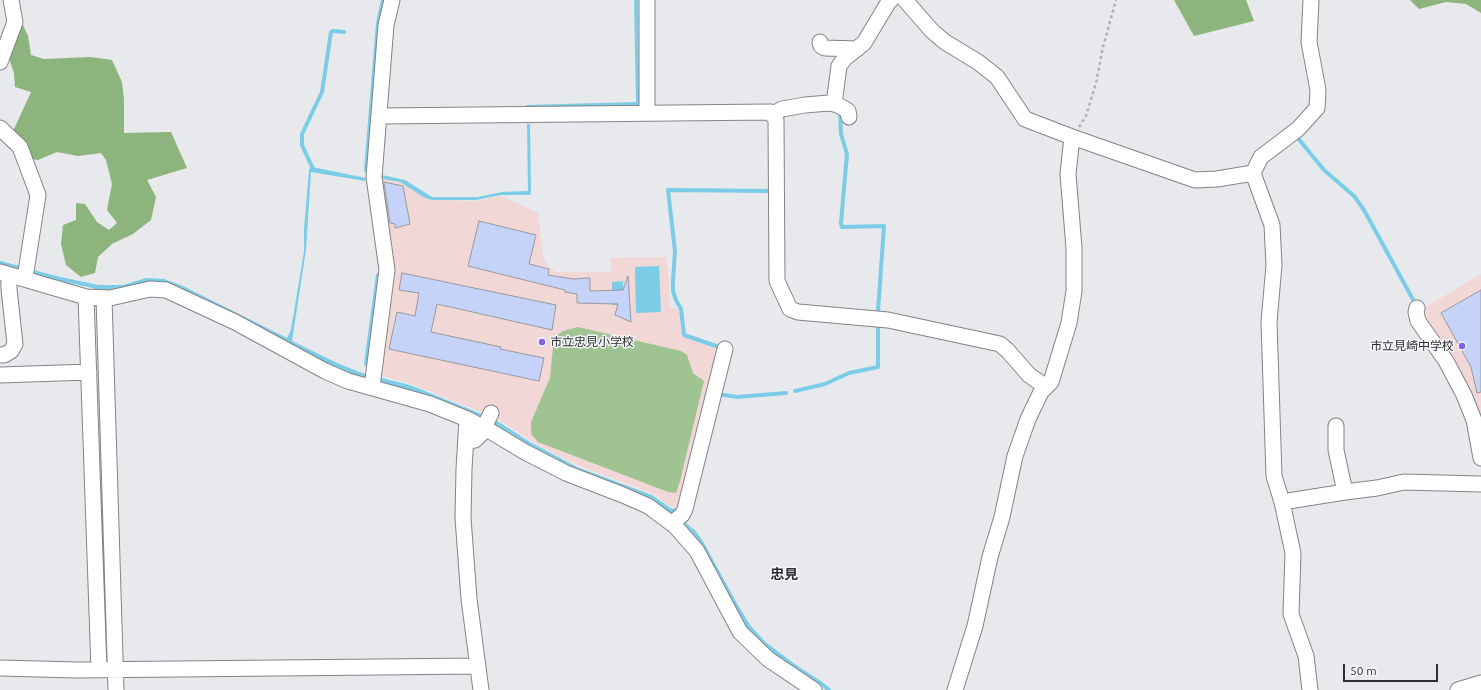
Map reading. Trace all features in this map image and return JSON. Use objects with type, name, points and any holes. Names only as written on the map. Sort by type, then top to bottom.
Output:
[{"type":"street","points":[[0,62],[15,22],[11,0]]},
{"type":"street","points":[[372,387],[387,270],[374,177],[386,25],[392,0]]},
{"type":"street","points":[[647,0],[647,113]]},
{"type":"street","points":[[834,104],[839,66],[844,58],[864,43],[891,0]]},
{"type":"street","points":[[905,0],[932,32],[945,42],[978,62],[997,77],[1025,119],[1195,180],[1217,179],[1253,173]]},
{"type":"street","points":[[1310,690],[1306,656],[1291,614],[1293,553],[1282,502],[1274,476],[1269,322],[1274,265],[1272,225],[1253,173],[1261,157],[1298,129],[1317,108],[1318,90],[1309,42],[1312,0]]},
{"type":"street","points":[[820,42],[821,46],[825,48],[857,49]]},
{"type":"street","points":[[772,115],[782,109],[805,105],[834,104],[848,111],[849,117]]},
{"type":"street","points":[[379,116],[771,112],[776,120],[777,280],[790,309],[798,312],[888,320],[1000,344],[1029,375],[1046,387]]},
{"type":"street","points":[[0,128],[20,147],[38,195],[25,278]]},
{"type":"street","points":[[956,690],[1002,516],[1015,456],[1028,419],[1041,392],[1051,382],[1069,323],[1074,291],[1074,248],[1068,174],[1072,137]]},
{"type":"street","points":[[0,355],[4,355],[11,351],[15,344],[9,289],[5,274],[25,278],[86,297],[110,298],[150,289],[166,290],[235,322],[325,371],[348,381],[430,404],[467,419],[487,421],[525,452],[566,473],[648,506],[672,524],[697,550],[740,632],[768,659],[814,690]]},
{"type":"street","points":[[86,297],[98,670]]},
{"type":"street","points":[[104,298],[116,690]]},
{"type":"street","points":[[1417,308],[1416,312],[1418,321],[1446,361],[1464,394],[1474,420],[1481,458]]},
{"type":"street","points":[[672,524],[682,515],[685,509],[726,349]]},
{"type":"street","points":[[0,375],[89,372]]},
{"type":"street","points":[[467,419],[463,518],[469,599],[481,690]]},
{"type":"street","points":[[466,441],[475,440],[481,434],[487,421]]},
{"type":"street","points":[[1336,426],[1336,450],[1345,492]]},
{"type":"street","points":[[1282,502],[1376,488],[1404,482],[1481,484]]},
{"type":"street","points":[[0,668],[115,670],[478,666]]},
{"type":"street","points":[[1458,690],[1481,683]]},
{"type":"path","points":[[1072,137],[1086,116],[1096,83],[1103,47],[1116,0]]},
{"type":"shaded area","name":"市立忠見小学校","points":[[381,179],[400,182],[430,200],[476,201],[501,196],[538,213],[543,258],[548,266],[555,272],[611,272],[611,258],[667,257],[670,307],[679,309],[682,336],[719,348],[680,505],[673,507],[670,506],[654,494],[566,460],[536,444],[494,417],[408,383],[381,376],[394,270]]},
{"type":"shaded area","name":"市立見崎中学校","points":[[1481,274],[1481,427],[1478,413],[1466,382],[1421,310]]},
{"type":"green space","points":[[1174,0],[1246,0],[1254,21],[1194,36]]},
{"type":"green space","points":[[1410,0],[1481,0],[1481,13],[1466,4],[1446,2],[1419,9]]},
{"type":"green space","points":[[23,25],[28,36],[31,55],[44,59],[90,57],[112,60],[122,82],[124,99],[124,133],[171,132],[187,168],[147,180],[156,197],[151,220],[133,234],[112,244],[98,257],[95,273],[81,277],[66,265],[61,244],[63,225],[76,220],[76,203],[85,204],[97,222],[109,230],[117,223],[107,210],[112,184],[106,160],[101,153],[78,156],[57,152],[38,160],[19,157],[12,144],[14,129],[31,92],[15,87],[14,73],[7,52],[10,39]]},
{"type":"green space","points":[[578,327],[681,351],[687,355],[693,373],[704,381],[676,493],[668,492],[538,442],[531,434],[531,422],[550,378],[554,337],[563,331]]},
{"type":"water","points":[[634,0],[638,0],[639,106],[526,108],[526,105],[636,102]]},
{"type":"water","points":[[527,124],[530,124],[530,195],[501,195],[476,200],[432,200],[425,198],[400,182],[382,179],[382,175],[405,180],[432,197],[478,197],[502,192],[528,191]]},
{"type":"water","points":[[312,167],[366,178],[365,181],[311,172],[306,250],[292,341],[337,363],[362,373],[410,385],[494,419],[530,442],[577,467],[652,495],[672,509],[680,507],[673,518],[616,487],[343,372],[189,294],[93,290],[95,285],[123,285],[146,278],[164,279],[183,286],[287,338],[293,318],[304,251],[304,229],[309,170]]},
{"type":"water","points":[[659,266],[661,312],[636,313],[635,267]]},
{"type":"water","points":[[623,281],[624,305],[612,305],[612,282]]},
{"type":"building","points":[[384,182],[403,186],[410,224],[395,228],[395,224],[390,223]]},
{"type":"building","points":[[479,221],[536,235],[529,264],[549,269],[548,275],[573,279],[590,278],[590,291],[623,290],[628,276],[631,322],[615,315],[618,304],[577,303],[577,294],[468,266]]},
{"type":"building","points":[[402,273],[556,305],[552,330],[437,304],[431,332],[544,358],[539,381],[389,349],[397,312],[415,316],[419,293],[399,290]]},
{"type":"building","points":[[1481,290],[1481,392],[1477,393],[1471,367],[1441,313]]},
{"type":"waterway","points":[[366,170],[378,23],[383,0]]},
{"type":"waterway","points":[[313,169],[302,145],[302,134],[322,92],[331,32],[344,32]]},
{"type":"waterway","points":[[840,111],[841,134],[847,154],[841,223],[842,227],[884,226],[878,311]]},
{"type":"waterway","points":[[1297,137],[1324,170],[1354,196],[1364,210],[1416,305]]},
{"type":"waterway","points":[[722,348],[684,335],[681,309],[673,291],[675,251],[668,190],[769,191]]},
{"type":"waterway","points":[[0,263],[23,269]]},
{"type":"waterway","points":[[29,271],[98,287]]},
{"type":"waterway","points":[[366,364],[378,275]]},
{"type":"waterway","points":[[795,391],[825,384],[849,373],[878,367],[878,324]]},
{"type":"waterway","points":[[718,394],[737,397],[786,393]]},
{"type":"waterway","points":[[680,521],[694,532],[701,542],[749,627],[765,644],[829,690]]},
{"type":"place","name":"市立忠見小学校","points":[[542,342]]},
{"type":"place","name":"市立見崎中学校","points":[[1462,346]]},
{"type":"district","name":"忠見","points":[[784,574]]}]
